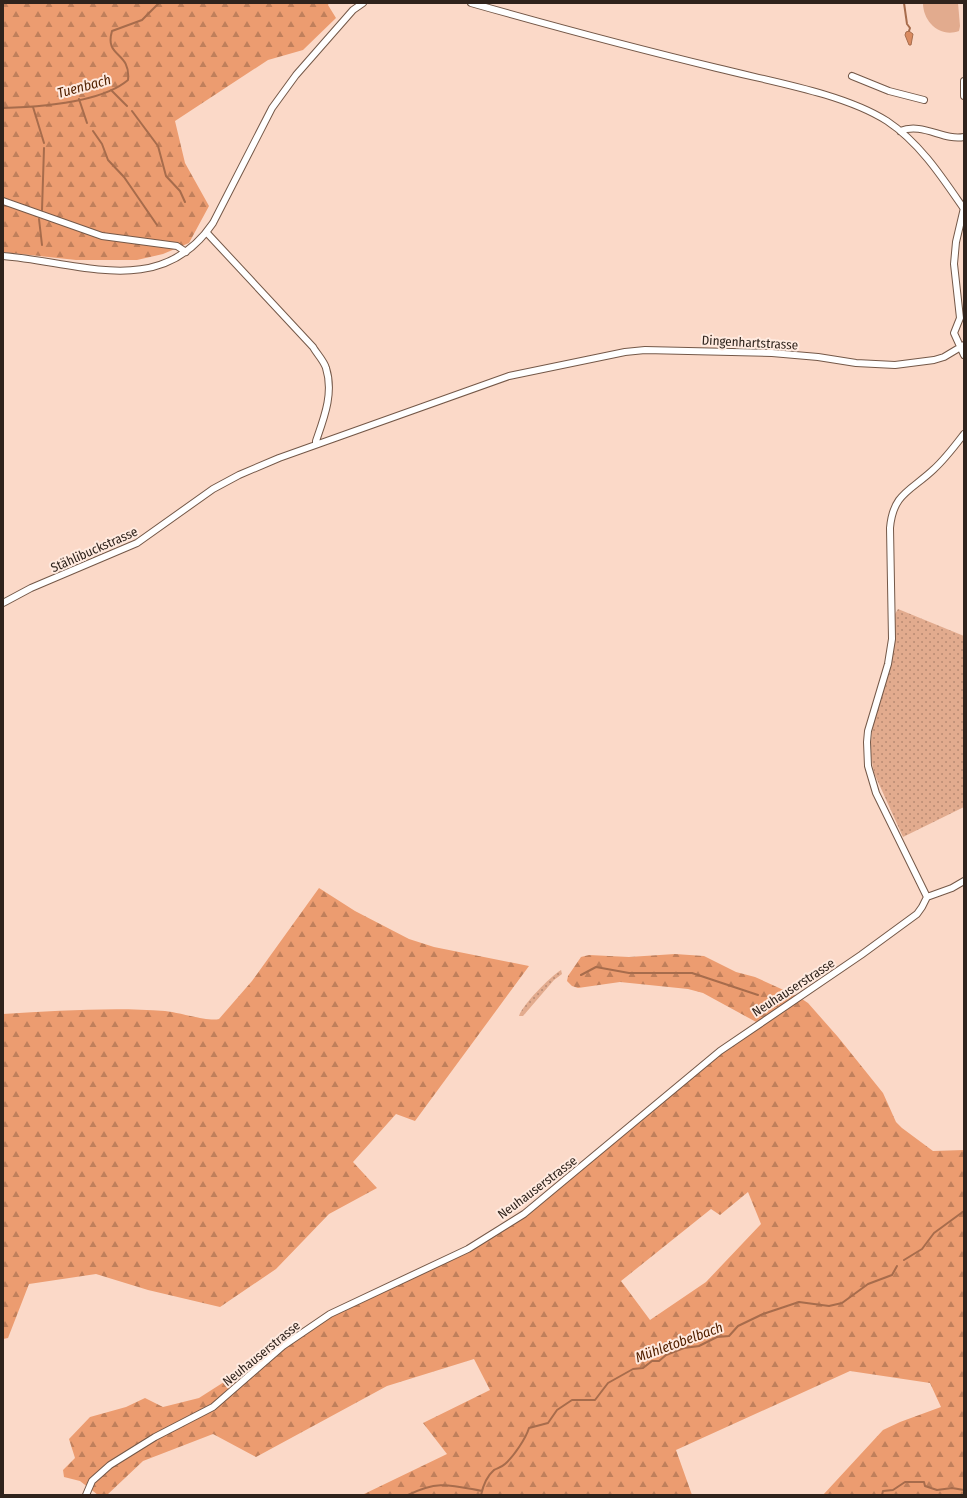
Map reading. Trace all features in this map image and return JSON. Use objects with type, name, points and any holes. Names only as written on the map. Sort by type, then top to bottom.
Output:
[{"type":"street","points":[[3,256],[127,272],[158,266],[186,252],[207,232],[272,108],[296,75],[353,10],[363,3]]},
{"type":"street","points":[[470,3],[616,43],[803,90],[858,106],[874,114],[900,131],[928,159],[964,209],[956,242],[954,264],[962,318],[954,333],[962,346],[964,355]]},
{"type":"street","points":[[852,76],[889,91],[924,100]]},
{"type":"street","points":[[964,81],[964,96]]},
{"type":"street","points":[[900,131],[913,128],[956,138],[964,137]]},
{"type":"street","points":[[3,201],[102,236],[177,246],[186,252]]},
{"type":"street","points":[[207,232],[313,347],[326,367],[329,391],[316,444]]},
{"type":"street","name":"Dingenhartstrasse","points":[[316,444],[483,385],[533,370],[625,352],[645,350],[772,353],[818,357],[856,363],[895,365],[934,360],[944,357],[962,346]]},
{"type":"street","points":[[964,434],[944,459],[897,502],[891,514],[892,639],[888,664],[871,718],[867,742],[868,766],[876,793],[927,897],[952,888],[964,881]]},
{"type":"street","name":"Stählibuckstrasse","points":[[5,600],[137,543],[213,489],[239,475],[316,444]]},
{"type":"street","name":"Neuhauserstrasse","points":[[86,1495],[92,1481],[110,1465],[155,1437],[213,1407],[283,1346],[330,1314],[468,1249],[524,1214],[720,1051],[861,955],[917,914],[927,897]]},
{"type":"shaded area","points":[[923,3],[958,3],[959,31],[952,33],[945,32],[934,27],[926,16]]},
{"type":"shaded area","points":[[898,609],[964,636],[964,807],[903,837],[874,773],[870,751],[873,723],[888,675],[895,637],[895,614]]},
{"type":"shaded area","points":[[561,970],[562,974],[554,980],[523,1016],[519,1016],[537,991],[550,978]]},
{"type":"green space","points":[[3,3],[329,3],[328,5],[336,18],[303,50],[268,60],[175,121],[185,163],[209,206],[189,243],[163,254],[137,260],[76,260],[3,252]]},
{"type":"green space","points":[[319,888],[355,911],[409,939],[434,947],[529,966],[415,1121],[396,1114],[353,1162],[377,1188],[329,1214],[276,1269],[220,1307],[148,1290],[96,1274],[29,1284],[8,1338],[3,1339],[3,1014],[124,1009],[165,1011],[214,1020],[219,1019],[252,981]]},
{"type":"green space","points":[[675,954],[704,956],[736,972],[755,977],[799,997],[808,1003],[838,1037],[883,1093],[896,1122],[902,1128],[933,1151],[964,1150],[964,1495],[823,1495],[883,1430],[941,1407],[930,1383],[850,1371],[676,1450],[692,1495],[362,1495],[447,1454],[423,1423],[490,1390],[474,1359],[387,1386],[256,1457],[213,1434],[143,1461],[107,1495],[98,1495],[80,1481],[64,1477],[63,1470],[75,1458],[69,1439],[90,1417],[126,1407],[145,1398],[163,1407],[199,1398],[224,1382],[235,1379],[240,1383],[283,1346],[330,1314],[468,1249],[524,1214],[758,1023],[703,993],[688,989],[620,982],[578,988],[572,986],[567,981],[568,976],[581,957],[589,955],[629,957]],"holes":[[[748,1192],[761,1224],[706,1282],[650,1320],[621,1281],[711,1209],[720,1215]]]},
{"type":"water","points":[[909,31],[913,34],[911,45],[909,45],[905,35],[906,32]]},
{"type":"waterway","name":"Tuenbach","points":[[3,108],[50,105],[86,99],[116,88],[128,80],[126,64],[114,51],[112,46],[112,31],[142,20],[159,3]]},
{"type":"waterway","points":[[904,3],[907,24],[910,28],[909,31]]},
{"type":"waterway","points":[[111,90],[127,106]]},
{"type":"waterway","points":[[79,99],[87,123]]},
{"type":"waterway","points":[[33,107],[44,143]]},
{"type":"waterway","points":[[132,111],[158,146],[166,176],[180,191],[185,202]]},
{"type":"waterway","points":[[93,131],[102,144],[108,160],[124,177],[157,225]]},
{"type":"waterway","points":[[42,210],[44,148]]},
{"type":"waterway","points":[[39,219],[42,245]]},
{"type":"waterway","points":[[581,975],[596,967],[629,973],[692,973],[758,995]]},
{"type":"waterway","name":"Mühletobelbach","points":[[904,1260],[922,1249],[934,1233],[964,1211]]},
{"type":"waterway","name":"Mühletobelbach","points":[[481,1495],[489,1475],[494,1470],[504,1465],[512,1456],[522,1442],[529,1428],[548,1423],[557,1410],[572,1400],[595,1400],[608,1383],[633,1369],[643,1368],[652,1361],[659,1361],[666,1355],[684,1348],[699,1346],[717,1337],[729,1336],[738,1326],[763,1314],[799,1302],[829,1306],[842,1303],[868,1284],[892,1275],[897,1266]]},
{"type":"waterway","points":[[879,1495],[882,1495],[883,1491],[893,1490],[905,1482],[924,1482],[925,1486],[937,1490],[952,1488],[964,1490]]},
{"type":"waterway","points":[[408,1495],[428,1487],[444,1485],[482,1491]]}]
